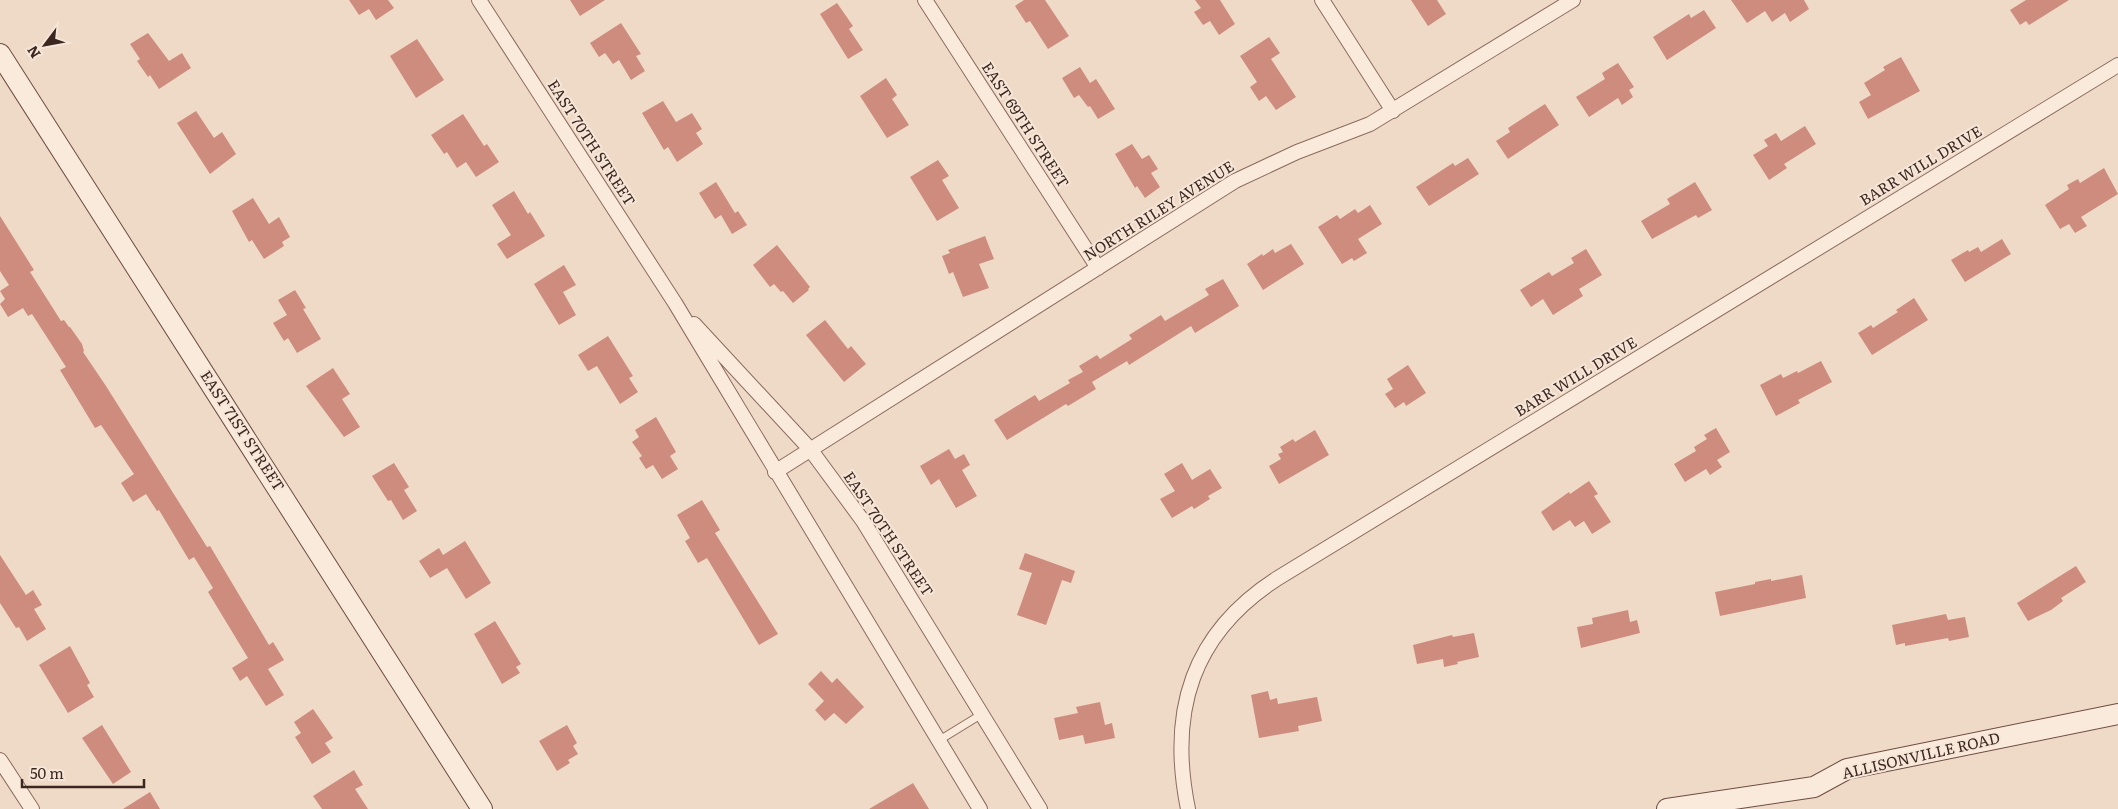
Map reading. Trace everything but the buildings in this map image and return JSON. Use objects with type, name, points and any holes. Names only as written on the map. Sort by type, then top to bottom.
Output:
[{"type":"main road","name":"EAST 71ST STREET","points":[[0,54],[482,809]]},
{"type":"main road","name":"ALLISONVILLE ROAD","points":[[1667,809],[1814,786],[1847,769],[2118,714]]},
{"type":"street","name":"EAST 70TH STREET","points":[[479,0],[675,303],[775,472],[980,809]]},
{"type":"street","name":"EAST 69TH STREET","points":[[925,0],[1098,268]]},
{"type":"street","points":[[1322,0],[1393,111]]},
{"type":"street","name":"NORTH RILEY AVENUE","points":[[775,472],[1235,181],[1297,152],[1360,128],[1393,111],[1573,0]]},
{"type":"street","name":"BARR WILL DRIVE","points":[[1188,809],[1182,771],[1180,741],[1184,711],[1192,682],[1208,647],[1221,628],[1253,596],[1278,578],[2118,65]]},
{"type":"street","name":"EAST 70TH STREET","points":[[675,303],[810,449],[879,545],[1040,809]]},
{"type":"street","points":[[0,760],[32,809]]},
{"type":"lane","points":[[938,741],[982,714]]}]
